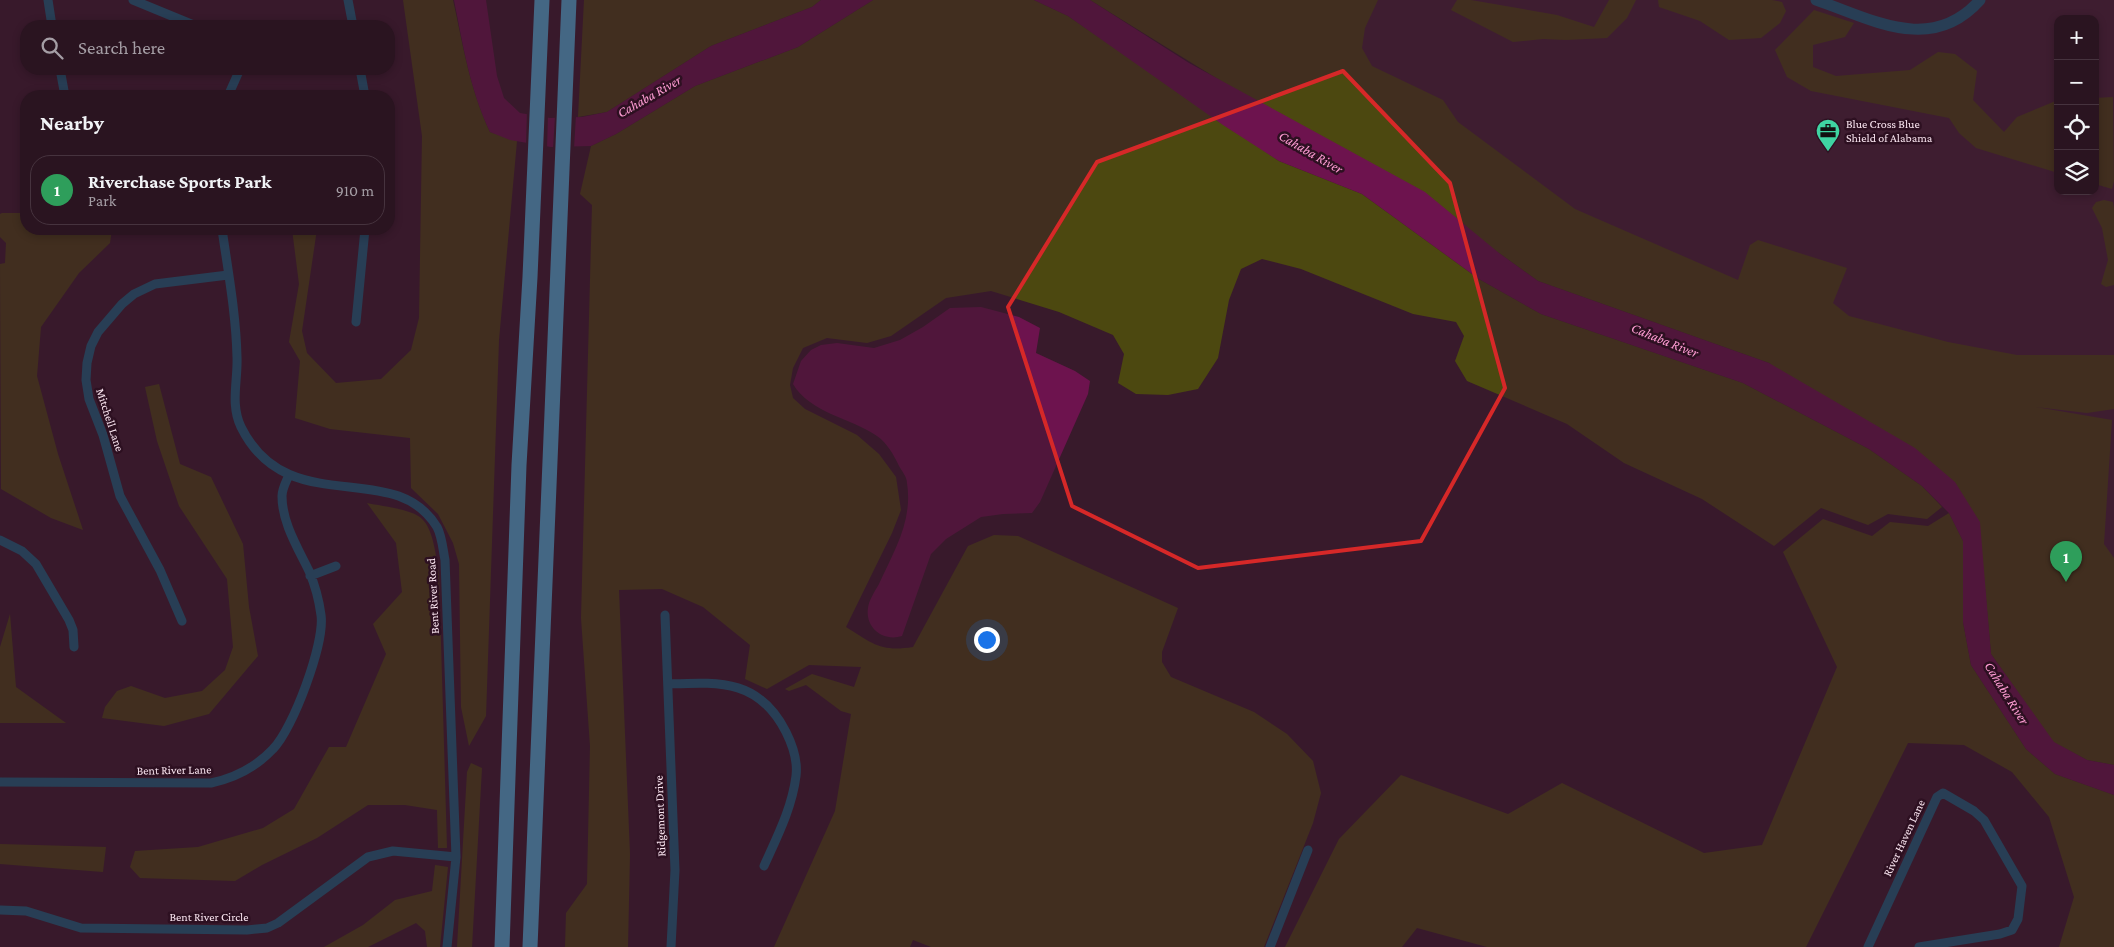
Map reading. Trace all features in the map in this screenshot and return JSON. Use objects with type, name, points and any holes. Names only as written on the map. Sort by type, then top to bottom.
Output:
[{"type":"highway","points":[[502,947],[519,465],[542,0]]},
{"type":"highway","points":[[530,947],[569,0]]},
{"type":"street","points":[[48,0],[51,20]]},
{"type":"street","points":[[133,0],[181,20]]},
{"type":"street","points":[[348,0],[352,20]]},
{"type":"street","points":[[1816,0],[1886,26],[1922,30],[1953,21],[1968,12],[1980,0]]},
{"type":"street","points":[[61,75],[63,90]]},
{"type":"street","points":[[231,90],[237,75]]},
{"type":"street","points":[[361,75],[363,90]]},
{"type":"street","name":"Bent River Road","points":[[223,235],[237,358],[235,405],[240,425],[255,449],[274,466],[289,475],[322,485],[378,490],[397,494],[416,504],[438,528],[445,560],[456,857],[447,947]]},
{"type":"street","points":[[356,322],[364,235]]},
{"type":"street","name":"Mitchell Lane","points":[[182,621],[160,570],[126,508],[118,489],[103,435],[89,399],[86,380],[87,363],[91,346],[98,332],[122,304],[134,294],[155,284],[228,275]]},
{"type":"street","name":"Bent River Lane","points":[[0,782],[211,783],[230,778],[249,769],[268,755],[290,723],[319,644],[321,618],[310,576],[288,525],[284,509],[282,492],[289,475]]},
{"type":"street","points":[[0,540],[22,551],[36,564],[69,620],[73,630],[74,647]]},
{"type":"street","points":[[310,576],[336,566]]},
{"type":"street","name":"Ridgemont Drive","points":[[665,615],[675,870],[671,947]]},
{"type":"street","points":[[668,684],[700,683],[732,686],[758,696],[780,720],[795,749],[796,775],[787,813],[764,866]]},
{"type":"street","name":"River Haven Lane","points":[[1868,947],[1934,804],[1943,793],[1984,820],[2022,886],[2022,904],[2018,920],[2012,930],[2000,934],[1919,947]]},
{"type":"street","points":[[1270,947],[1308,850]]},
{"type":"street","name":"Bent River Circle","points":[[0,910],[26,911],[81,928],[247,930],[267,928],[278,923],[359,862],[374,855],[407,852],[456,857]]},
{"type":"highlighted area","points":[[1343,71],[1450,183],[1505,388],[1421,541],[1198,568],[1072,506],[1008,307],[1097,162]]},
{"type":"shaded area","points":[[403,0],[453,0],[472,84],[490,132],[517,141],[499,340],[486,716],[469,746],[461,707],[459,564],[453,543],[438,514],[411,488],[410,438],[330,429],[295,418],[300,361],[289,342],[299,284],[293,235],[316,235],[302,331],[307,353],[336,383],[381,379],[411,350],[419,318],[422,136]]},
{"type":"shaded area","points":[[584,0],[821,0],[812,7],[711,46],[607,112],[578,117]]},
{"type":"shaded area","points":[[873,0],[1034,0],[1068,16],[1279,161],[1362,194],[1479,279],[1541,314],[1743,383],[1869,449],[1922,486],[1942,507],[1927,519],[1888,514],[1868,525],[1821,508],[1774,546],[1702,499],[1624,463],[1567,424],[1467,381],[1455,361],[1464,336],[1456,322],[1413,314],[1301,269],[1262,259],[1241,269],[1229,300],[1218,358],[1198,389],[1168,395],[1136,394],[1118,383],[1124,354],[1113,335],[1059,312],[991,291],[946,298],[891,336],[867,343],[827,338],[803,348],[793,368],[790,385],[793,398],[805,409],[857,435],[879,454],[896,477],[901,510],[892,533],[846,627],[878,645],[893,648],[913,647],[968,546],[994,535],[1018,536],[1178,608],[1162,652],[1162,662],[1171,677],[1254,712],[1287,734],[1313,761],[1321,793],[1313,823],[1264,947],[931,947],[913,940],[910,947],[774,947],[835,811],[851,714],[841,711],[806,685],[789,691],[785,689],[812,674],[854,687],[861,667],[809,665],[767,689],[745,679],[750,645],[703,607],[662,589],[619,590],[630,854],[628,947],[565,947],[566,913],[587,884],[590,746],[581,618],[592,205],[580,194],[591,146],[616,134],[695,86],[798,47]]},
{"type":"shaded area","points":[[1090,0],[1378,0],[1365,28],[1362,48],[1372,66],[1443,100],[1458,122],[1575,209],[1738,280],[1750,245],[1758,240],[1847,268],[1833,303],[1849,316],[1948,342],[2017,355],[2114,355],[2114,409],[2087,413],[2036,407],[2112,420],[2104,544],[2114,558],[2114,765],[2087,760],[2053,742],[1991,654],[1979,522],[1769,363],[1538,281],[1499,253]]},
{"type":"shaded area","points":[[1176,0],[2114,0],[2114,746],[1975,463]]},
{"type":"shaded area","points":[[1457,0],[1471,0],[1557,15],[1594,27],[1609,0],[1636,0],[1627,18],[1607,38],[1543,39],[1513,42],[1451,10]]},
{"type":"shaded area","points":[[1658,0],[1772,0],[1782,2],[1786,11],[1780,23],[1761,38],[1729,40],[1700,21],[1659,7]]},
{"type":"shaded area","points":[[1814,10],[1854,23],[1845,37],[1813,45],[1813,67],[1836,76],[1910,70],[1938,52],[1955,54],[1977,71],[1973,100],[2004,132],[2017,117],[2054,102],[2054,172],[1976,148],[1959,133],[1949,118],[1811,91],[1787,77],[1775,50]]},
{"type":"shaded area","points":[[2113,97],[2114,181],[2112,189],[2099,185],[2099,98]]},
{"type":"shaded area","points":[[2104,200],[2113,202],[2114,208],[2114,285],[2106,287],[2101,284],[2108,260],[2102,228],[2092,208],[2096,202]]},
{"type":"shaded area","points":[[20,213],[20,235],[111,235],[110,243],[79,273],[41,327],[37,376],[58,454],[83,530],[51,518],[1,489],[0,264],[5,263],[6,243],[0,237],[0,214]]},
{"type":"shaded area","points":[[159,384],[180,464],[211,477],[243,544],[249,607],[258,656],[209,714],[164,726],[102,718],[105,707],[117,691],[131,686],[165,698],[202,691],[225,670],[233,647],[227,579],[179,506],[157,441],[145,387]]},
{"type":"shaded area","points":[[367,503],[404,510],[418,516],[426,524],[434,545],[439,574],[447,848],[438,848],[437,810],[405,805],[368,805],[317,838],[262,865],[235,881],[140,878],[130,867],[135,851],[198,847],[263,828],[294,809],[329,747],[346,747],[386,654],[373,624],[402,592],[396,543]]},
{"type":"shaded area","points":[[1949,513],[1963,541],[1963,622],[1971,665],[2026,749],[2055,774],[2114,795],[2114,947],[2059,947],[2074,897],[2049,817],[2012,772],[1964,745],[1908,743],[1806,947],[1487,947],[1417,928],[1402,947],[1285,947],[1339,839],[1401,775],[1508,814],[1562,783],[1704,853],[1762,845],[1837,667],[1783,552],[1823,519],[1872,536],[1890,522],[1928,526]]},
{"type":"shaded area","points":[[10,614],[16,687],[66,723],[0,723],[0,647]]},
{"type":"shaded area","points":[[471,763],[482,768],[472,947],[457,947],[467,772]]},
{"type":"shaded area","points":[[0,844],[106,847],[103,872],[0,864]]},
{"type":"shaded area","points":[[435,865],[448,867],[440,947],[427,947],[425,931],[416,923],[368,947],[324,947],[363,925],[395,900],[432,891]]},
{"type":"water","name":"Cahaba River","points":[[454,0],[486,0],[497,76],[504,98],[520,113],[550,118],[582,117],[607,112],[711,46],[812,7],[821,0],[873,0],[798,47],[695,86],[616,134],[591,146],[551,147],[510,140],[490,132],[472,84]]},
{"type":"water","name":"Cahaba River","points":[[1034,0],[1090,0],[1189,63],[1425,192],[1499,253],[1538,281],[1769,363],[1915,448],[1955,482],[1980,522],[1991,654],[2054,742],[2087,760],[2114,765],[2114,795],[2055,774],[2026,749],[1971,665],[1963,622],[1963,541],[1949,513],[1922,486],[1869,449],[1743,383],[1541,314],[1479,279],[1362,194],[1279,161],[1223,125],[1068,16]]},
{"type":"water","points":[[981,307],[1019,317],[1040,328],[1036,353],[1075,371],[1090,381],[1088,394],[1040,502],[1032,513],[981,517],[946,539],[931,554],[902,636],[888,637],[877,632],[872,627],[869,622],[868,608],[896,548],[905,523],[908,497],[906,479],[881,439],[867,430],[810,402],[800,394],[793,384],[801,361],[811,350],[821,345],[837,343],[874,348],[900,340],[950,308]]},
{"type":"pier","points":[[527,111],[548,115],[547,149],[526,145]]},
{"type":"pier","points":[[576,115],[574,149],[553,149],[555,116]]},
{"type":"place","name":"Blue Cross Blue Shield of Alabama","points":[[1828,152]]},
{"type":"place","name":"Riverchase Sports Park","points":[[2066,582]]}]
